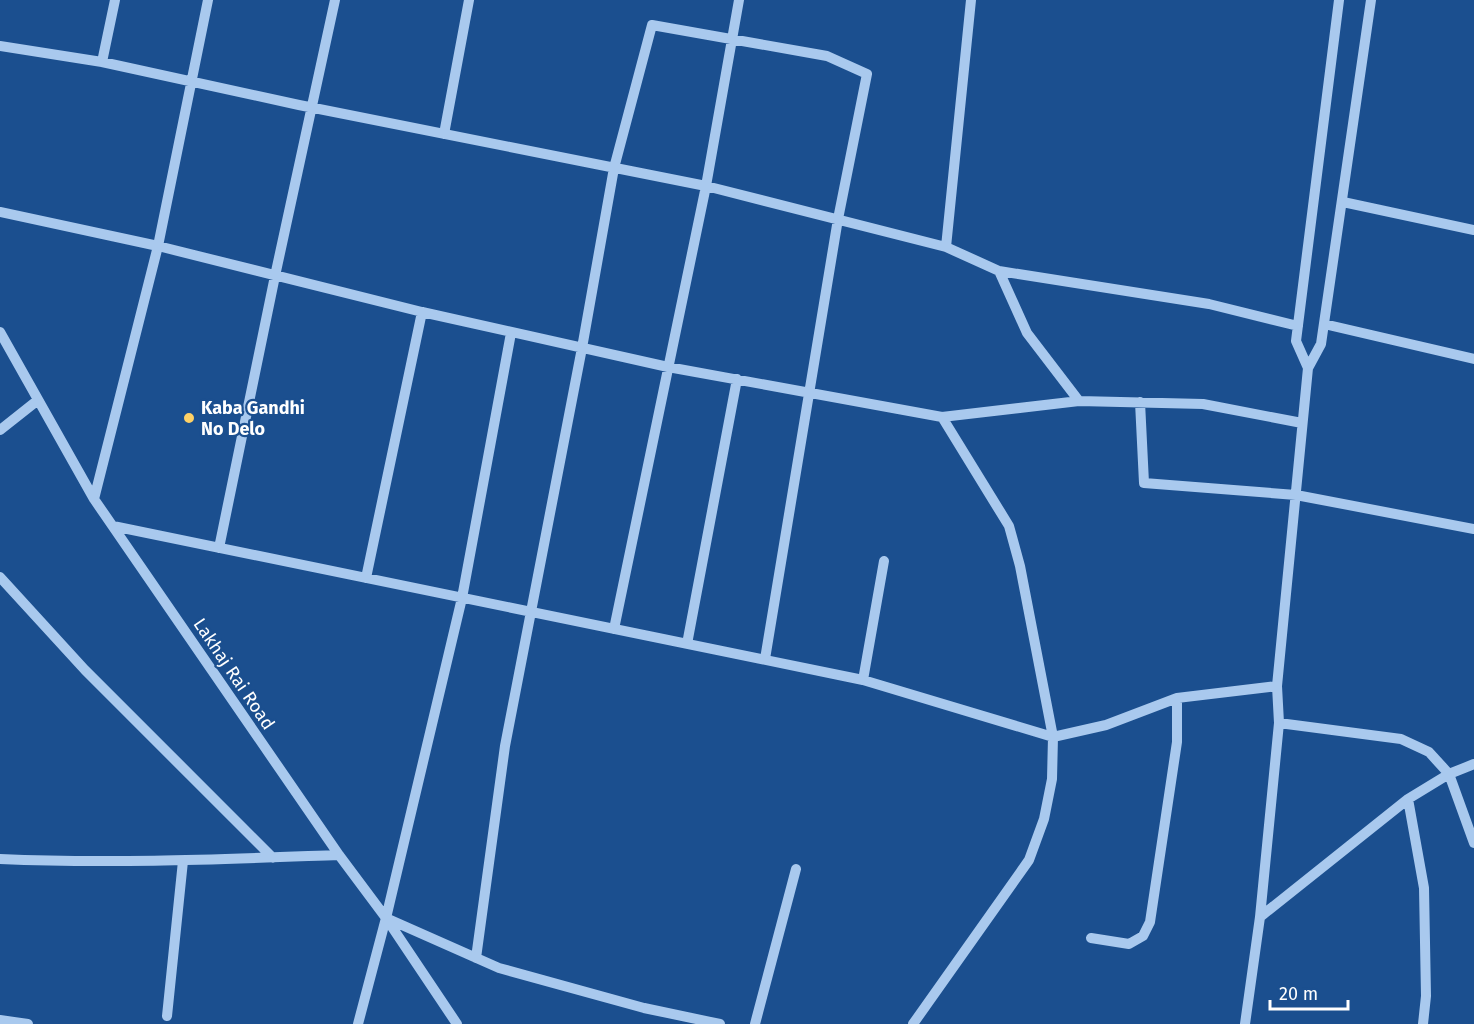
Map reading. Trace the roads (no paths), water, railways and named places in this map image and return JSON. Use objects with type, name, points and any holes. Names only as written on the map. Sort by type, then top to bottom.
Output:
[{"type":"street","points":[[102,62],[114,0]]},
{"type":"street","points":[[94,499],[158,246],[208,0]]},
{"type":"street","points":[[219,548],[335,0]]},
{"type":"street","points":[[444,134],[469,0]]},
{"type":"street","points":[[614,629],[706,186],[740,0]]},
{"type":"street","points":[[946,247],[971,0]]},
{"type":"street","points":[[1308,368],[1296,341],[1340,0]]},
{"type":"street","points":[[1245,1024],[1260,917],[1279,723],[1277,686],[1308,368],[1321,344],[1371,0]]},
{"type":"street","points":[[476,958],[505,746],[582,348],[614,168],[652,25],[827,56],[867,74],[838,219],[765,659]]},
{"type":"street","points":[[0,46],[102,62],[313,108],[706,186],[946,247],[999,271],[1209,304],[1298,326]]},
{"type":"street","points":[[1342,202],[1474,230]]},
{"type":"street","points":[[0,212],[158,246],[511,333],[668,367],[942,417],[1079,401],[1140,402],[1203,404],[1302,423]]},
{"type":"street","points":[[999,271],[1027,333],[1079,401]]},
{"type":"street","points":[[366,578],[422,312]]},
{"type":"street","points":[[1324,324],[1474,359]]},
{"type":"street","name":"Lakhaj Rai Road","points":[[0,332],[94,499],[339,855],[386,918],[457,1024]]},
{"type":"street","points":[[360,1022],[462,598],[511,333]]},
{"type":"street","points":[[687,644],[736,379]]},
{"type":"street","points":[[0,430],[39,400]]},
{"type":"street","points":[[1140,402],[1144,483],[1296,495],[1474,529]]},
{"type":"street","points":[[913,1024],[1029,860],[1044,819],[1052,779],[1053,737],[1020,566],[1009,526],[942,417]]},
{"type":"street","points":[[113,526],[863,680],[1053,737],[1106,725],[1177,698],[1277,686]]},
{"type":"street","points":[[863,680],[884,561]]},
{"type":"street","points":[[0,578],[85,670],[273,858]]},
{"type":"street","points":[[1091,938],[1129,944],[1143,936],[1150,922],[1177,742],[1177,698]]},
{"type":"street","points":[[1279,723],[1401,739],[1429,752],[1449,774],[1474,843]]},
{"type":"street","points":[[1260,917],[1408,799],[1449,774],[1474,764]]},
{"type":"street","points":[[1408,799],[1424,888],[1426,996],[1423,1024]]},
{"type":"street","points":[[0,859],[74,862],[183,861],[339,855]]},
{"type":"street","points":[[167,1016],[183,861]]},
{"type":"street","points":[[755,1024],[796,870]]},
{"type":"street","points":[[386,918],[499,968],[644,1008],[720,1024]]},
{"type":"street","points":[[0,1020],[28,1024]]},
{"type":"place","name":"Kaba Gandhi No Delo","points":[[189,418]]}]
